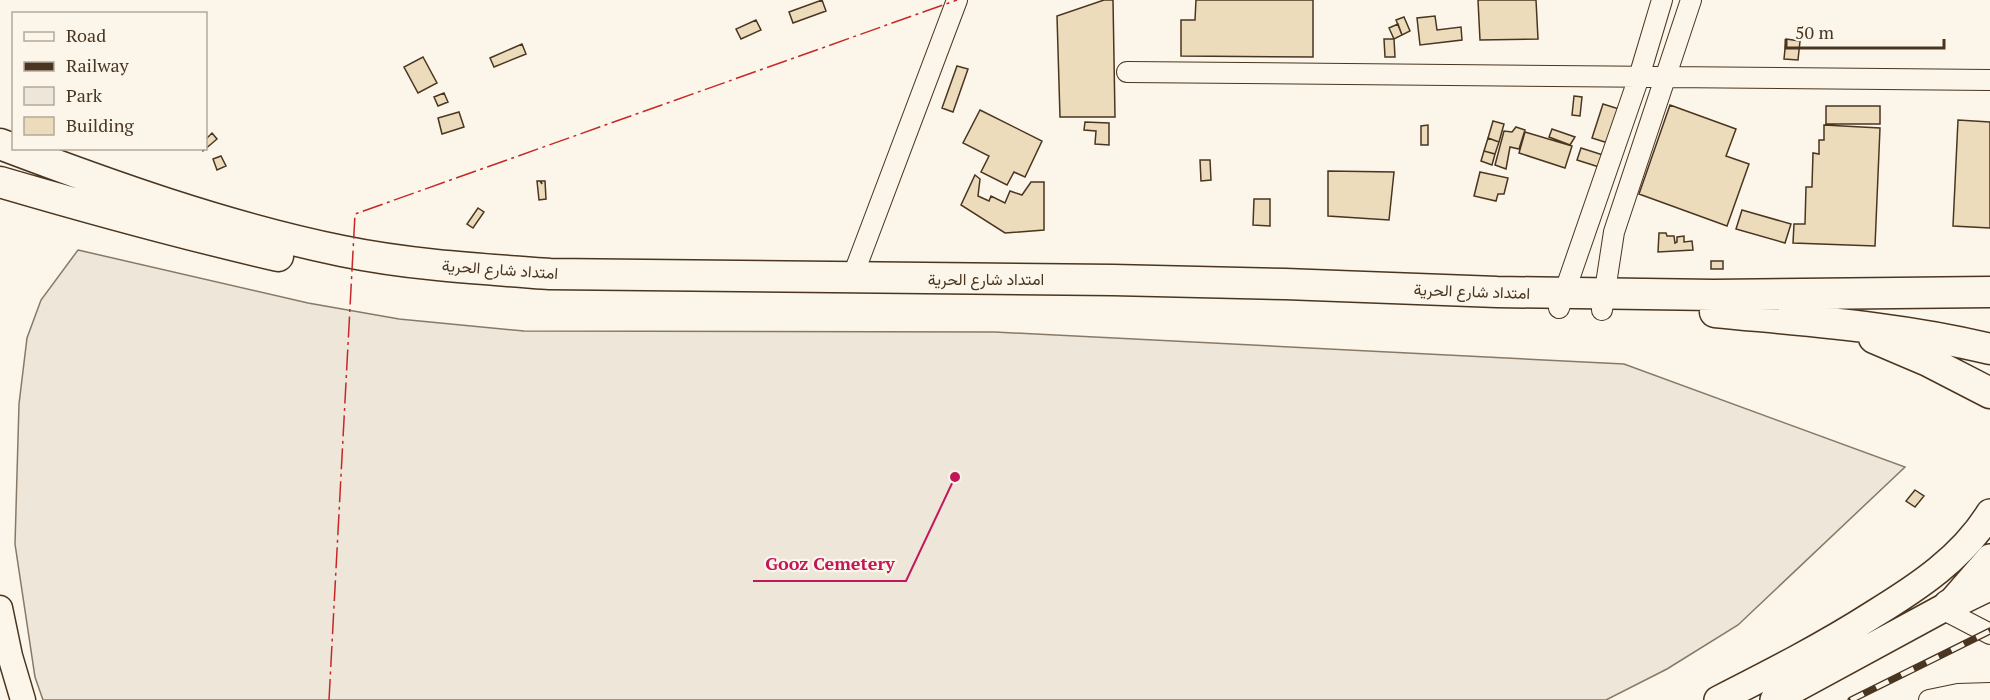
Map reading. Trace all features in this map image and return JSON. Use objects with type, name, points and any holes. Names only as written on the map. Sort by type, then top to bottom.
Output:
[{"type":"main road","name":"امتداد شارع الحرية","points":[[16,150],[183,209],[283,237],[383,258],[456,267],[550,274],[1136,281],[1562,301]]},
{"type":"main road","points":[[0,182],[185,234],[295,260],[381,275],[552,290],[782,295],[1114,294],[1604,302],[1792,295],[1990,292]]},
{"type":"main road","points":[[1604,302],[1841,324],[1946,338],[1990,349]]},
{"type":"main road","points":[[1841,324],[1928,361],[1990,393]]},
{"type":"main road","points":[[1718,700],[1804,656],[1901,598],[1964,547],[1990,513]]},
{"type":"main road","points":[[1946,607],[1990,558]]},
{"type":"main road","points":[[1774,700],[1990,585]]},
{"type":"street","points":[[852,278],[957,0]]},
{"type":"street","points":[[1562,301],[1639,77],[1662,0]]},
{"type":"street","points":[[1604,302],[1614,232],[1691,0]]},
{"type":"street","points":[[1127,72],[1990,80]]},
{"type":"street","points":[[1946,607],[1990,634]]},
{"type":"street","points":[[0,608],[10,656],[23,700]]},
{"type":"street","points":[[1929,700],[1958,694],[1990,693]]},
{"type":"green space","points":[[78,250],[308,303],[399,319],[524,331],[995,332],[1624,364],[1905,467],[1738,625],[1667,669],[1606,700],[43,700],[35,677],[15,544],[19,404],[27,338],[41,300]]},
{"type":"building","points":[[822,0],[826,11],[793,23],[789,12]]},
{"type":"building","points":[[1104,0],[1113,0],[1115,117],[1060,117],[1057,16]]},
{"type":"building","points":[[1196,0],[1313,0],[1313,57],[1181,56],[1181,20],[1195,20]]},
{"type":"building","points":[[1478,0],[1536,0],[1538,39],[1480,40]]},
{"type":"building","points":[[1435,16],[1437,30],[1461,27],[1462,40],[1420,45],[1417,18]]},
{"type":"building","points":[[1404,17],[1410,31],[1402,35],[1396,20]]},
{"type":"building","points":[[756,20],[761,30],[741,39],[736,29]]},
{"type":"building","points":[[1398,24],[1402,35],[1394,39],[1389,28]]},
{"type":"building","points":[[1384,39],[1394,39],[1395,57],[1385,57]]},
{"type":"building","points":[[1786,39],[1800,41],[1798,60],[1784,59]]},
{"type":"building","points":[[522,44],[526,54],[494,67],[490,58]]},
{"type":"building","points":[[423,57],[437,83],[418,93],[404,67]]},
{"type":"building","points":[[957,66],[968,69],[953,112],[942,108]]},
{"type":"building","points":[[444,93],[448,102],[438,106],[434,97]]},
{"type":"building","points":[[1574,96],[1582,97],[1580,116],[1572,115]]},
{"type":"building","points":[[1603,104],[1619,109],[1608,143],[1592,138]]},
{"type":"building","points":[[1670,105],[1736,129],[1726,156],[1749,164],[1727,226],[1639,194]]},
{"type":"building","points":[[1826,106],[1880,106],[1880,124],[1826,124]]},
{"type":"building","points":[[980,110],[1042,141],[1025,177],[1014,172],[1007,185],[981,172],[989,156],[963,143]]},
{"type":"building","points":[[459,112],[464,127],[442,134],[438,118]]},
{"type":"building","points":[[1958,120],[1990,122],[1990,228],[1953,226]]},
{"type":"building","points":[[1493,121],[1504,124],[1499,142],[1488,138]]},
{"type":"building","points":[[1085,122],[1109,123],[1109,145],[1095,144],[1096,131],[1084,130]]},
{"type":"building","points":[[1428,125],[1428,145],[1421,145],[1421,126]]},
{"type":"building","points":[[1824,125],[1880,128],[1875,246],[1793,243],[1794,224],[1805,224],[1806,187],[1812,187],[1813,153],[1819,154],[1819,140],[1824,140]]},
{"type":"building","points":[[1516,127],[1525,130],[1519,149],[1510,147],[1506,169],[1495,165],[1504,131],[1512,132]]},
{"type":"building","points":[[1552,129],[1575,137],[1570,145],[1549,137]]},
{"type":"building","points":[[1525,132],[1572,146],[1565,168],[1519,153]]},
{"type":"building","points":[[212,133],[217,139],[207,148],[207,138]]},
{"type":"building","points":[[1488,138],[1499,142],[1495,154],[1484,151]]},
{"type":"building","points":[[1581,148],[1603,155],[1599,167],[1577,160]]},
{"type":"building","points":[[1484,151],[1495,154],[1492,165],[1481,161]]},
{"type":"building","points":[[221,156],[226,166],[217,170],[213,159]]},
{"type":"building","points":[[1200,160],[1210,160],[1211,180],[1201,181]]},
{"type":"building","points":[[1328,171],[1394,172],[1389,220],[1328,216]]},
{"type":"building","points":[[1480,172],[1508,178],[1504,194],[1498,194],[1496,201],[1474,196]]},
{"type":"building","points":[[975,175],[980,179],[978,196],[989,201],[991,196],[1005,203],[1010,191],[1022,195],[1031,182],[1044,182],[1044,230],[1005,233],[961,205]]},
{"type":"building","points":[[537,181],[542,184],[541,181],[545,181],[546,199],[539,200]]},
{"type":"building","points":[[1254,199],[1270,199],[1270,226],[1253,225]]},
{"type":"building","points":[[478,208],[484,212],[473,228],[467,224]]},
{"type":"building","points":[[1742,210],[1791,224],[1785,243],[1736,229]]},
{"type":"building","points":[[1659,233],[1674,236],[1675,243],[1677,237],[1684,236],[1684,242],[1692,241],[1693,250],[1658,252]]},
{"type":"building","points":[[1711,261],[1723,261],[1723,269],[1711,269]]},
{"type":"building","points":[[1915,490],[1924,496],[1915,507],[1906,501]]},
{"type":"railway","points":[[1851,700],[1990,631]]},
{"type":"power","points":[[329,700],[355,214],[957,0]]},
{"type":"place","name":"Gooz Cemetery","points":[[955,477]]}]
